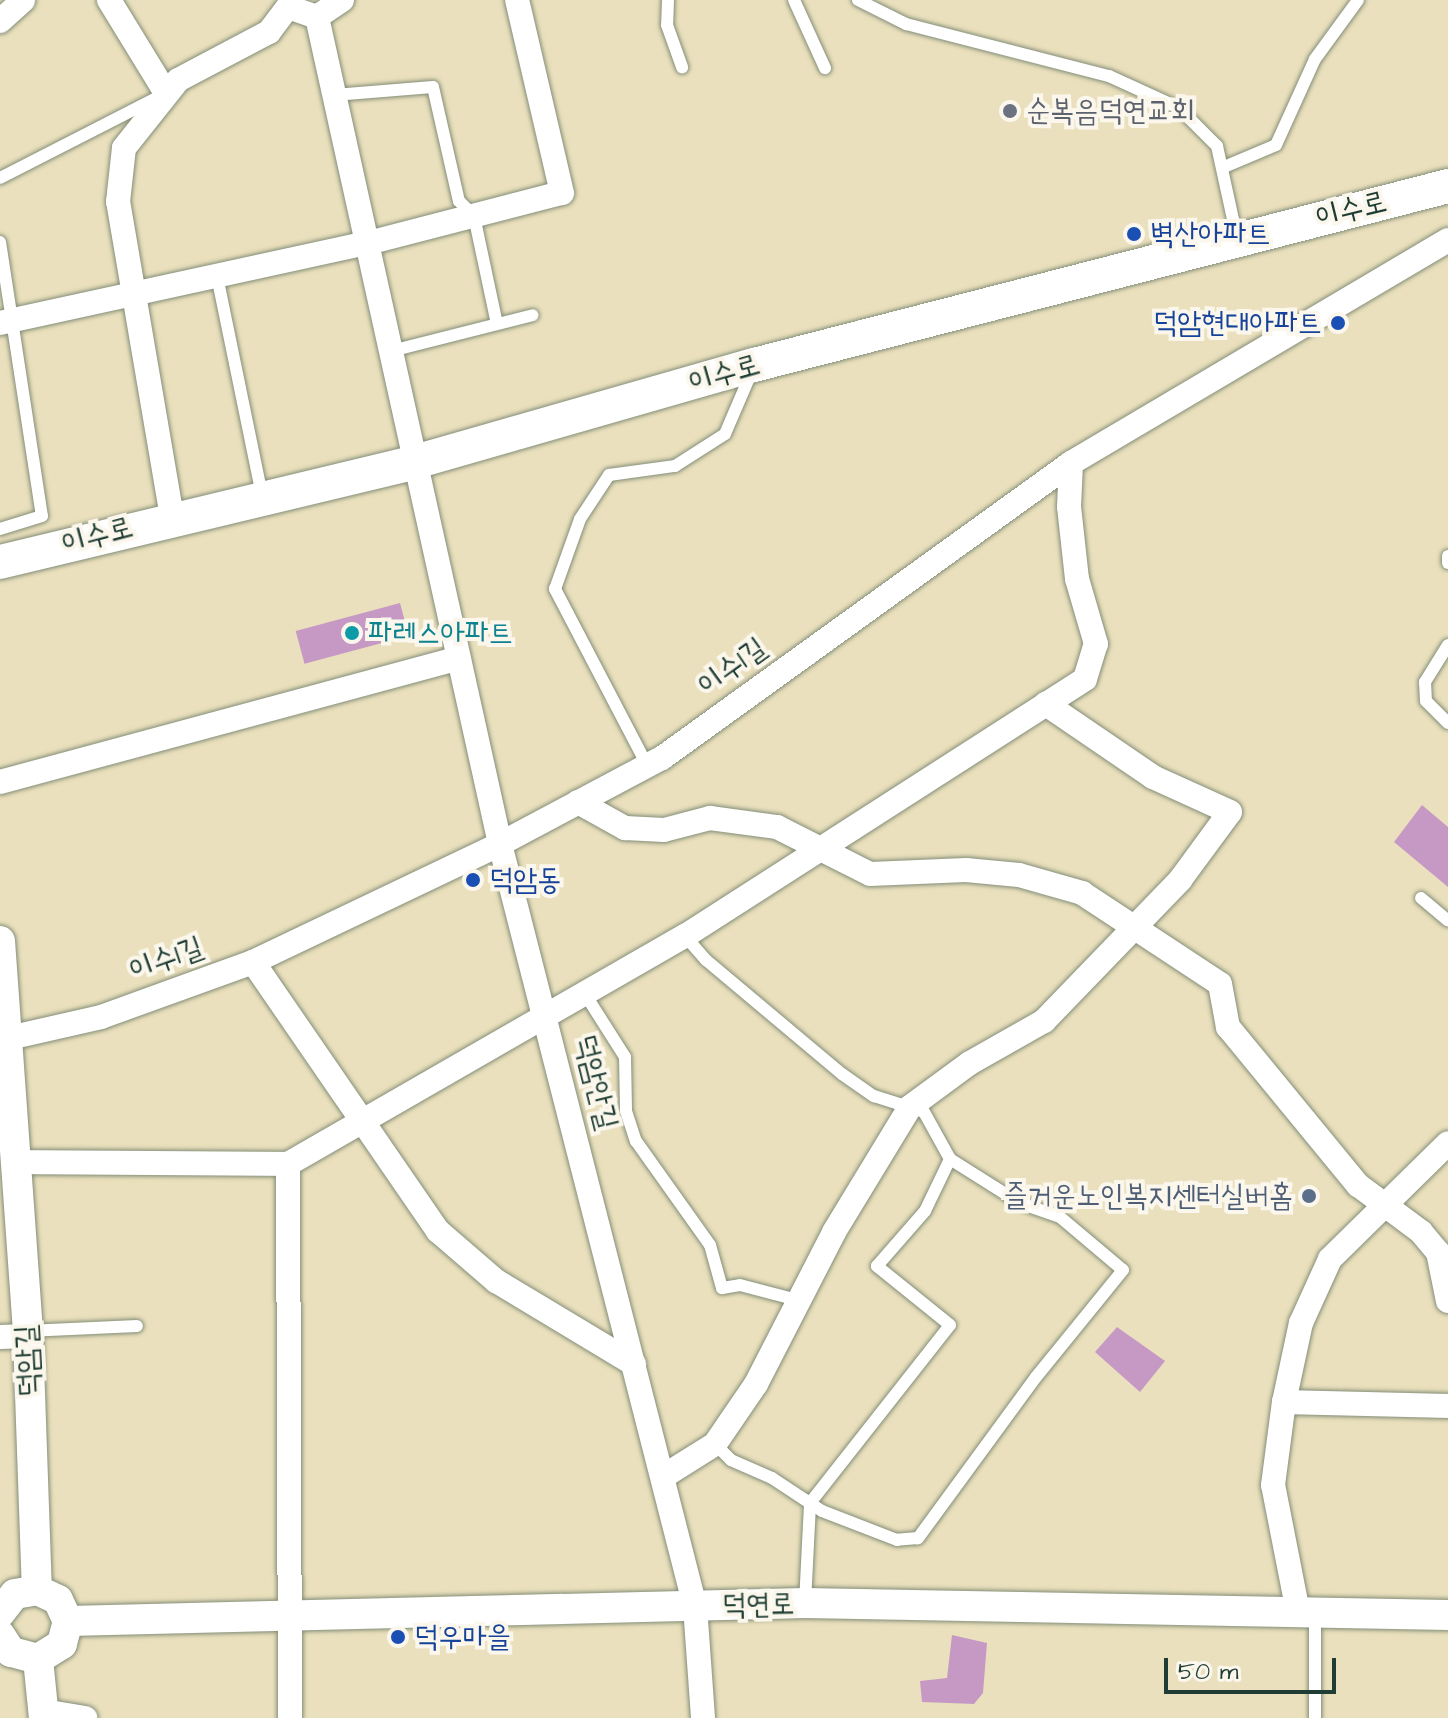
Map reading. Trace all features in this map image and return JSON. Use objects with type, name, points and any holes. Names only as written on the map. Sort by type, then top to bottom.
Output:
[{"type":"main road","name":"이수로","points":[[0,562],[262,495],[415,462],[754,365],[1448,186]]},
{"type":"street","points":[[0,21],[23,0]]},
{"type":"street","points":[[109,0],[166,93]]},
{"type":"street","points":[[172,517],[131,296],[118,169],[134,131],[166,93],[196,69],[269,32],[289,3],[317,17],[342,0]]},
{"type":"street","points":[[6,321],[368,243],[562,193],[517,0]]},
{"type":"street","name":"덕암안길","points":[[317,17],[500,844],[547,1016],[695,1606],[703,1718]]},
{"type":"street","name":"이수1길","points":[[3,1040],[101,1017],[253,962],[500,844],[647,765],[1071,463],[1448,240]]},
{"type":"street","points":[[16,1162],[288,1164],[685,936],[816,848],[1085,679],[1095,653],[1077,579],[1069,507],[1071,463]]},
{"type":"street","points":[[0,782],[459,658]]},
{"type":"street","points":[[664,1476],[715,1444],[772,1359],[834,1232],[910,1107],[970,1063],[1044,1021],[1180,880],[1230,812],[1153,777],[1046,704]]},
{"type":"street","points":[[578,802],[625,828],[652,831],[710,818],[745,820],[777,827],[870,874],[966,870],[1019,875],[1082,893],[1220,984],[1228,1027],[1358,1185],[1382,1206],[1421,1232],[1438,1252],[1448,1301]]},
{"type":"street","name":"덕암길","points":[[0,941],[3,1040],[16,1162],[18,1335],[37,1590]]},
{"type":"street","points":[[253,962],[361,1124],[438,1231],[496,1281],[634,1364]]},
{"type":"street","points":[[1307,1613],[1273,1485],[1284,1402],[1301,1323],[1330,1259],[1448,1143]]},
{"type":"street","points":[[288,1164],[287,1614],[290,1718]]},
{"type":"street","points":[[1284,1402],[1448,1406]]},
{"type":"street","points":[[0,1613],[15,1594],[37,1590],[58,1600],[68,1621],[62,1644],[38,1659],[11,1652],[0,1635]]},
{"type":"street","name":"덕연로","points":[[68,1621],[805,1603],[1448,1615]]},
{"type":"street","points":[[38,1659],[44,1714],[85,1718]]},
{"type":"lane","points":[[668,0],[667,25],[682,67]]},
{"type":"lane","points":[[794,0],[825,68]]},
{"type":"lane","points":[[858,0],[906,24],[1037,55],[1143,90],[1194,118],[1217,146],[1237,238]]},
{"type":"lane","points":[[1224,167],[1276,145],[1315,59],[1358,0]]},
{"type":"lane","points":[[334,95],[433,87],[459,201],[474,216],[497,324]]},
{"type":"lane","points":[[0,178],[166,93]]},
{"type":"lane","points":[[0,242],[6,321],[42,516],[0,529]]},
{"type":"lane","points":[[217,276],[262,495]]},
{"type":"lane","points":[[391,351],[533,315]]},
{"type":"lane","points":[[647,765],[555,589],[580,519],[609,475],[675,466],[725,434],[754,365]]},
{"type":"lane","points":[[1448,556],[1448,563]]},
{"type":"lane","points":[[1448,645],[1425,682],[1426,701],[1448,723]]},
{"type":"lane","points":[[1421,898],[1448,921]]},
{"type":"lane","points":[[685,936],[706,960],[842,1074],[874,1096],[924,1112],[950,1159],[1020,1203],[1060,1217],[1123,1270],[1036,1377],[918,1538],[897,1540],[810,1503],[772,1478],[731,1460],[715,1444]]},
{"type":"lane","points":[[585,994],[625,1057],[626,1111],[636,1141],[710,1245],[722,1288],[740,1285],[801,1301]]},
{"type":"lane","points":[[805,1603],[810,1503],[950,1325],[877,1266],[925,1211],[950,1159]]},
{"type":"lane","points":[[18,1335],[137,1326]]},
{"type":"lane","points":[[1307,1613],[1315,1718]]},
{"type":"building","name":"파레스아파트","points":[[400,603],[409,636],[304,664],[296,631]]},
{"type":"building","points":[[1422,805],[1448,827],[1448,887],[1394,842]]},
{"type":"building","points":[[1117,1327],[1165,1361],[1140,1392],[1095,1352]]},
{"type":"building","points":[[952,1635],[987,1643],[983,1693],[974,1704],[922,1702],[920,1681],[947,1678]]},
{"type":"place","name":"순복음덕연교회","points":[[1010,111]]},
{"type":"place","name":"벽산아파트","points":[[1134,234]]},
{"type":"place","name":"덕암현대아파트","points":[[1338,323]]},
{"type":"place","name":"파레스아파트","points":[[352,633]]},
{"type":"place","name":"덕암동","points":[[473,880]]},
{"type":"place","name":"즐거운노인복지센터실버홈","points":[[1309,1196]]},
{"type":"place","name":"덕우마을","points":[[398,1637]]}]
